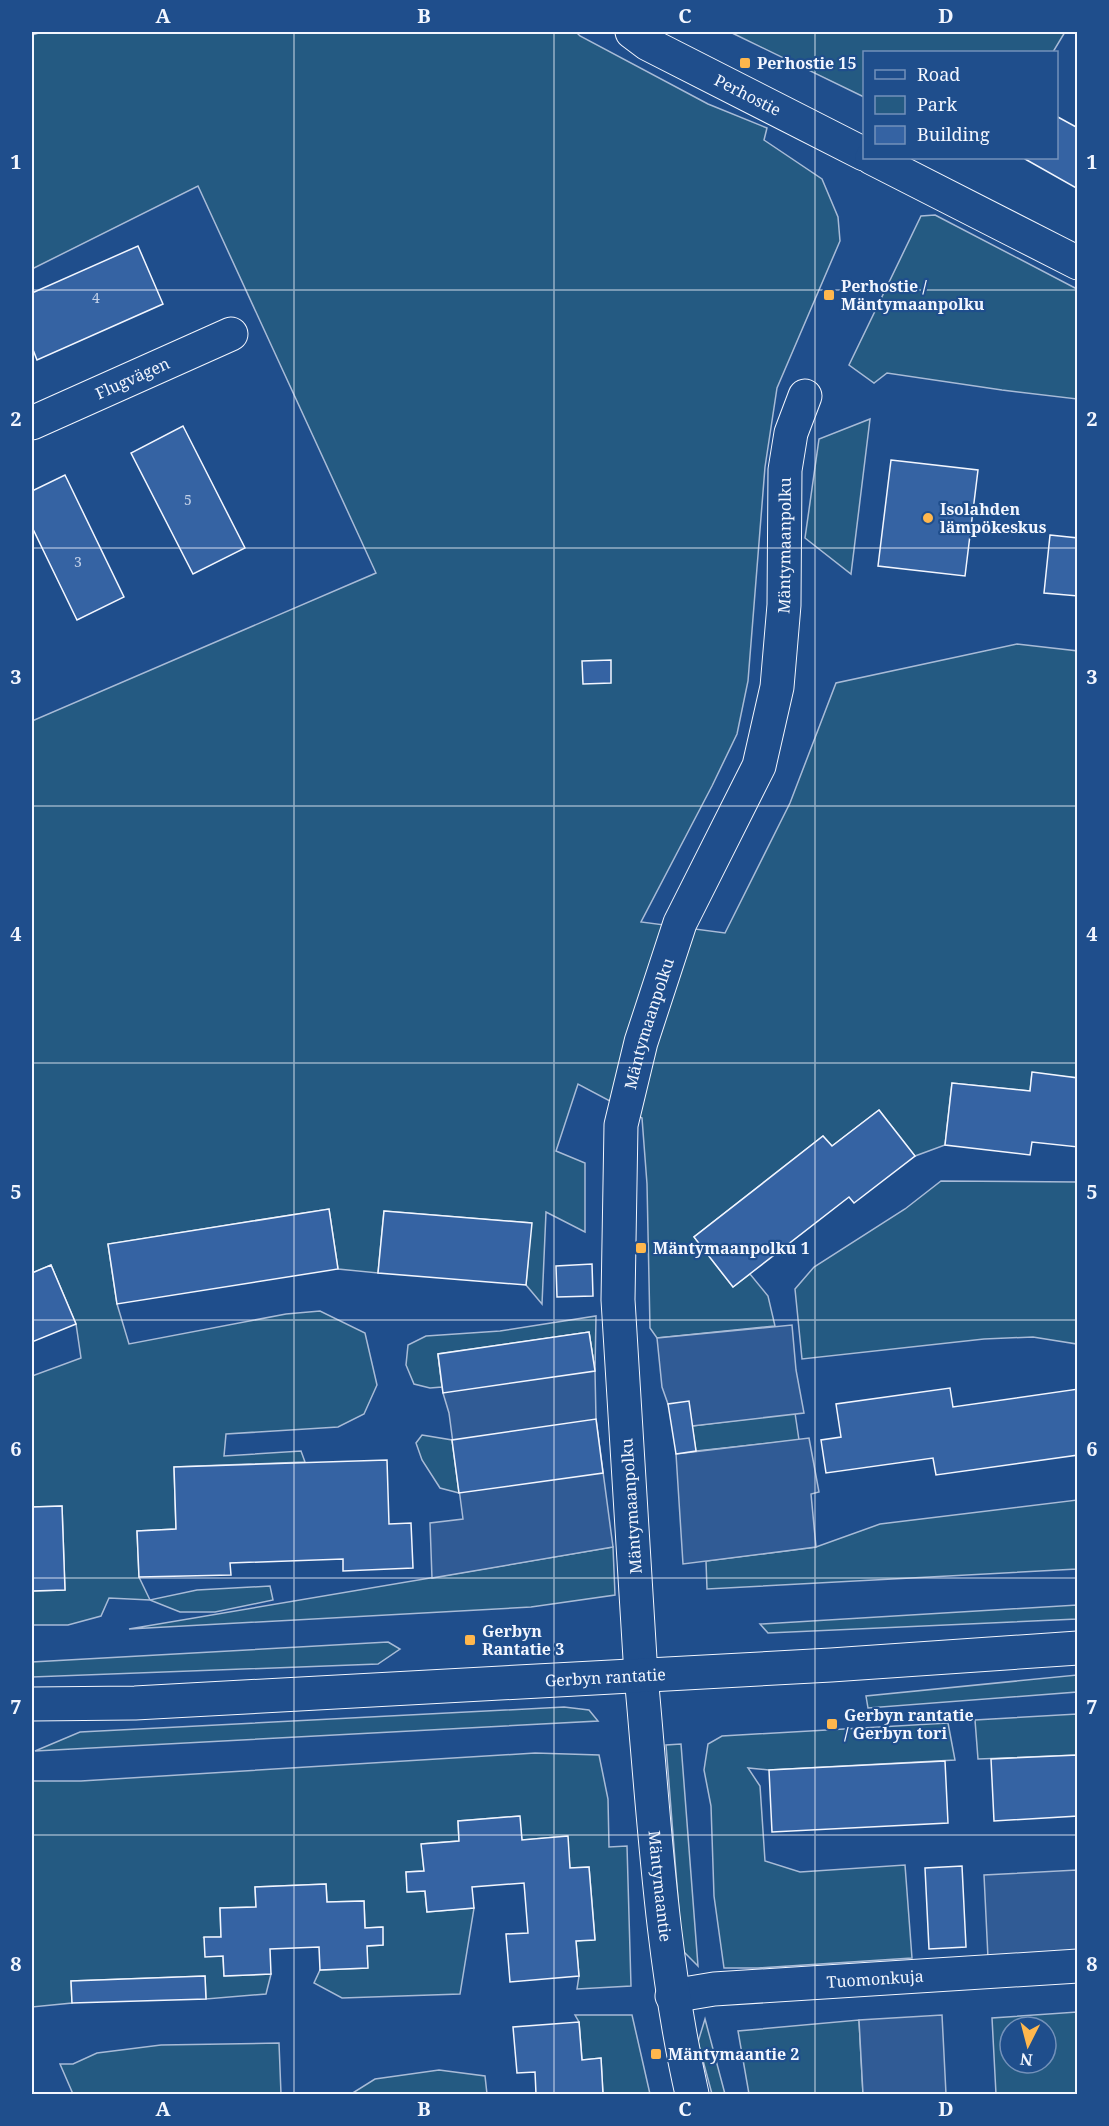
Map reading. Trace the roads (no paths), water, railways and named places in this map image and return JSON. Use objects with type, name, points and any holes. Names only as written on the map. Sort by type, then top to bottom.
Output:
[{"type":"street","name":"Perhostie","points":[[632,32],[648,44],[863,153]]},
{"type":"street","points":[[874,159],[1077,263]]},
{"type":"street","name":"Flugvägen","points":[[32,423],[231,334]]},
{"type":"street","name":"Mäntymaanpolku","points":[[641,1675],[618,1300],[621,1125],[641,1042],[680,924],[759,766],[778,676],[784,606],[785,470],[791,433],[805,396]]},
{"type":"street","name":"Gerbyn rantatie","points":[[32,1704],[135,1703],[831,1665],[1077,1648]]},
{"type":"street","name":"Mäntymaantie","points":[[641,1675],[672,1996],[692,2094]]},
{"type":"street","name":"Gerbyn rantatie","points":[[32,1720],[135,1703]]},
{"type":"street","name":"Tuomonkuja","points":[[672,1996],[725,1988],[1077,1966]]},
{"type":"place","name":"Perhostie 15","points":[[745,63]]},
{"type":"place","name":"Perhostie / Mäntymaanpolku","points":[[829,295]]},
{"type":"place","name":"Isolahden lämpökeskus","points":[[928,518]]},
{"type":"place","name":"Mäntymaanpolku 1","points":[[641,1248]]},
{"type":"place","name":"Gerbyn Rantatie 3","points":[[470,1640]]},
{"type":"place","name":"Gerbyn rantatie / Gerbyn tori","points":[[832,1724]]},
{"type":"place","name":"Mäntymaantie 2","points":[[656,2054]]}]
